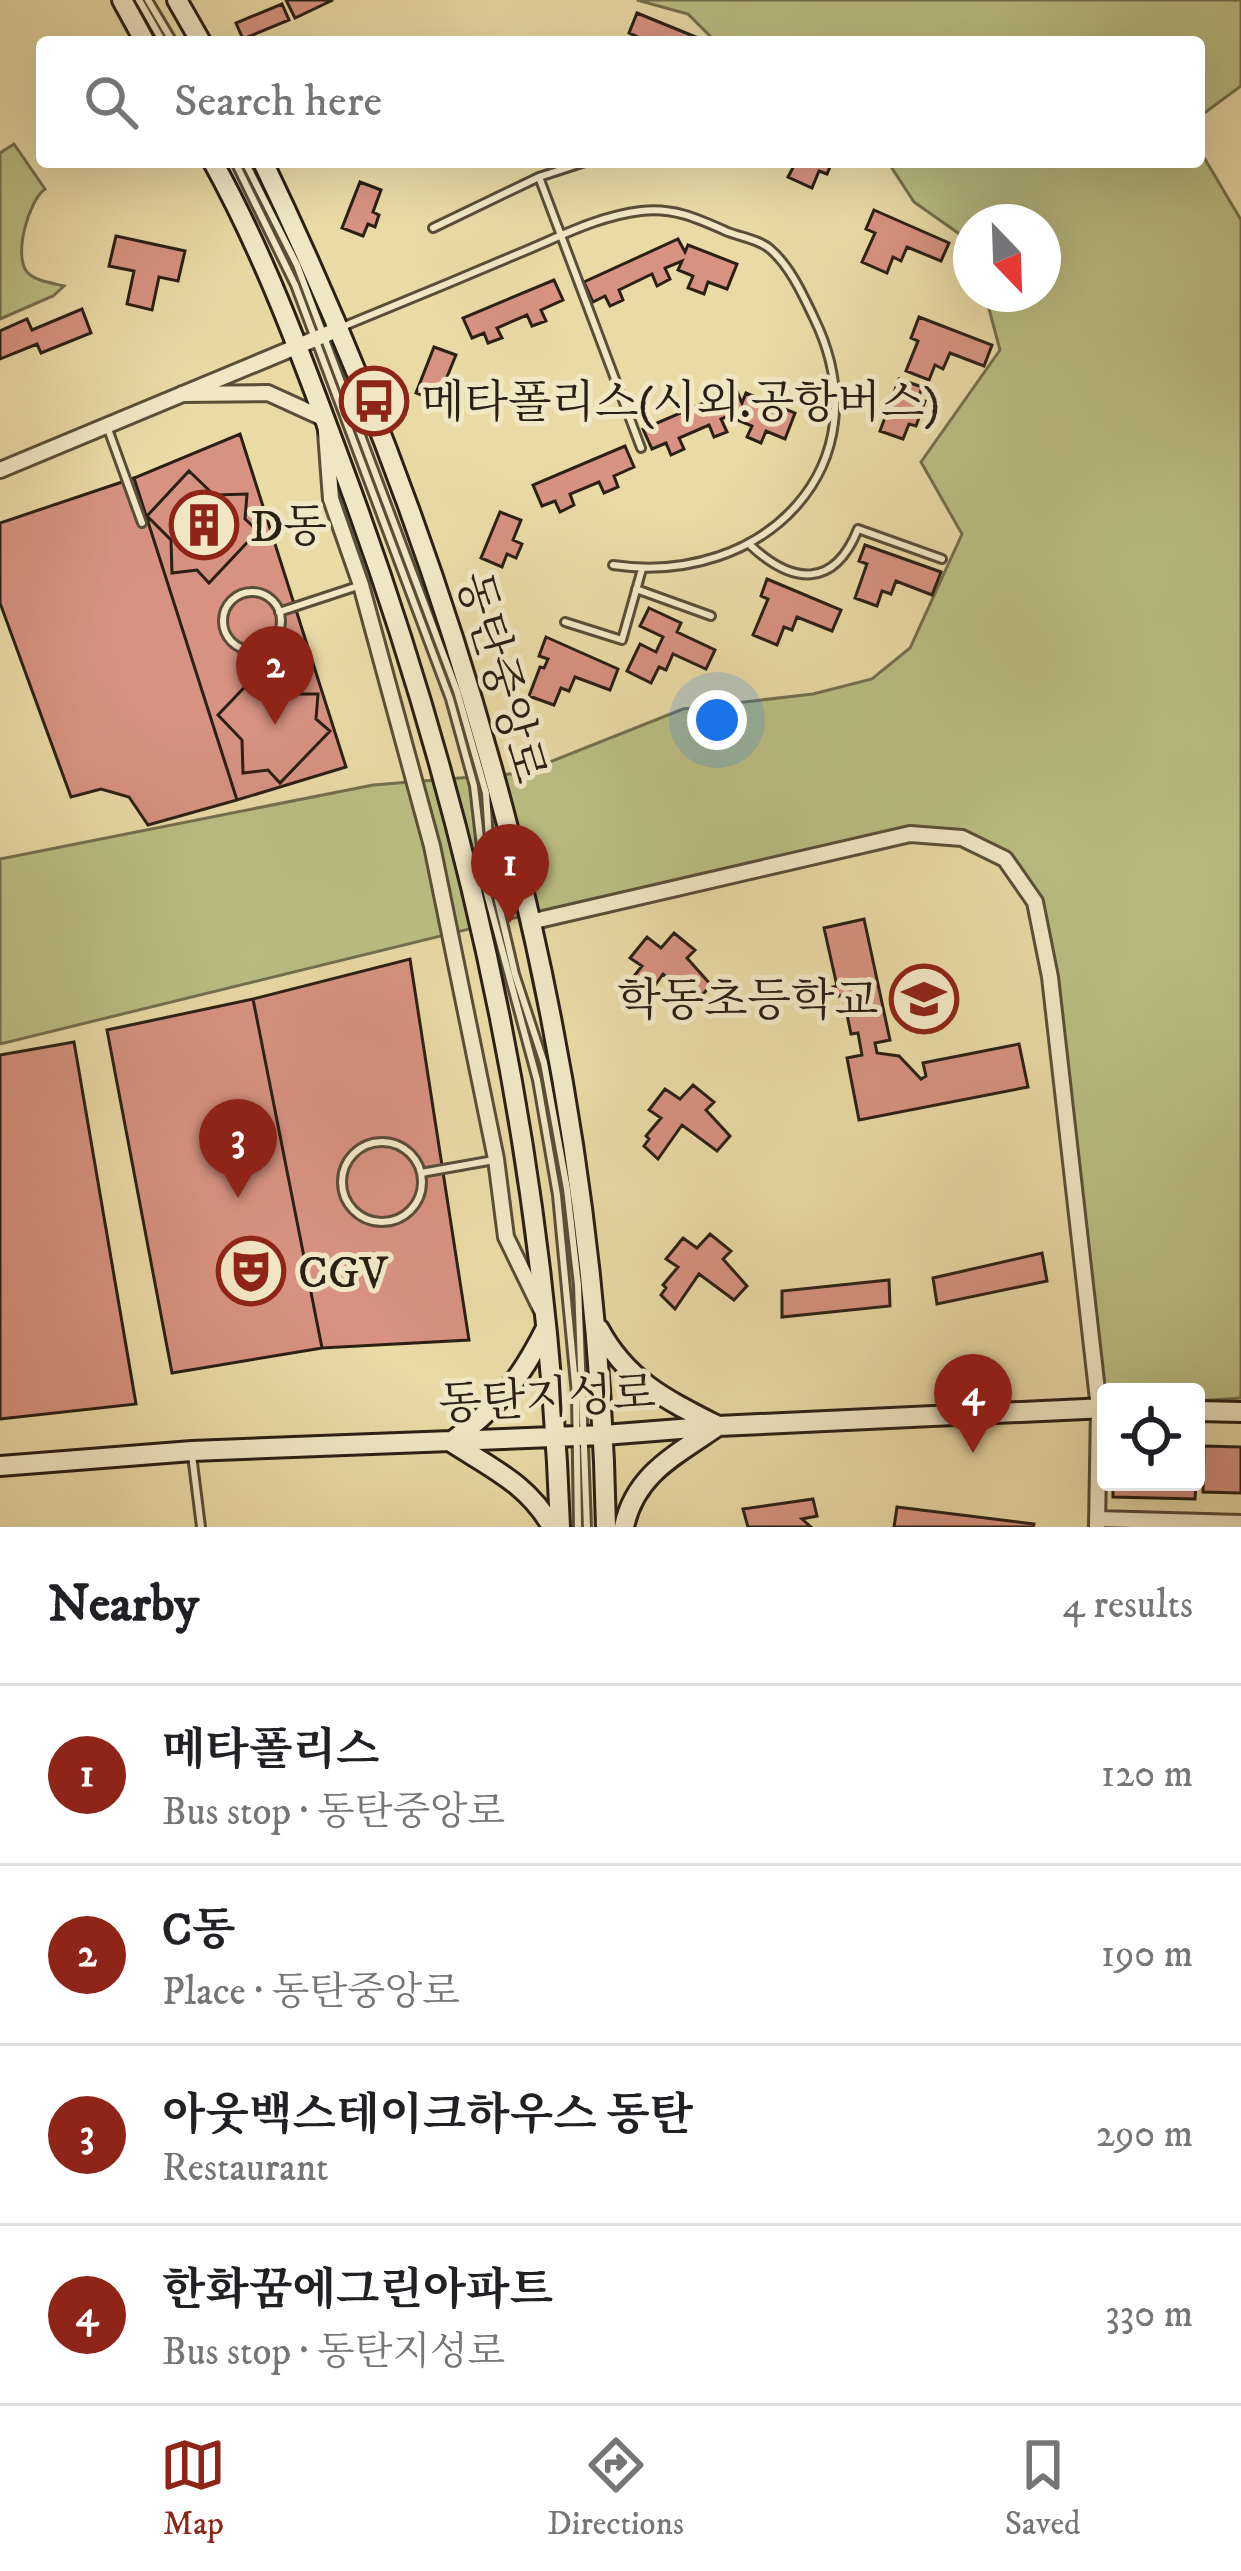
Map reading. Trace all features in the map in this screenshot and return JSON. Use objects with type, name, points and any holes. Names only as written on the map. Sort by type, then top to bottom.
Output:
[{"type":"street","points":[[122,0],[142,36]]},
{"type":"street","points":[[177,0],[198,36]]},
{"type":"street","name":"동탄중앙로","points":[[216,168],[271,277],[319,337],[331,499],[361,585],[431,840],[496,1159],[506,1237],[548,1324],[606,1527]]},
{"type":"street","name":"동탄중앙로","points":[[264,168],[319,337],[425,552],[474,702],[530,922],[573,1136],[596,1323],[581,1436],[556,1527]]},
{"type":"street","points":[[0,470],[319,337]]},
{"type":"street","points":[[182,394],[268,393],[325,419]]},
{"type":"street","name":"동탄중앙로","points":[[325,419],[392,603],[456,838],[510,1058],[548,1324]]},
{"type":"street","points":[[530,922],[910,834],[962,838],[1005,859],[1035,902],[1050,977],[1100,1383]]},
{"type":"street","points":[[596,1323],[616,1360],[640,1381],[718,1426],[643,1484],[630,1500],[624,1527]]},
{"type":"street","points":[[548,1324],[512,1389],[451,1442],[522,1487],[556,1527]]},
{"type":"street","name":"동탄지성로","points":[[0,1466],[192,1451],[1097,1408]]},
{"type":"street","points":[[1205,1411],[1241,1412]]},
{"type":"street","points":[[1099,1491],[1097,1523],[1241,1523]]},
{"type":"lane","points":[[139,0],[160,36]]},
{"type":"lane","points":[[148,0],[169,36]]},
{"type":"lane","points":[[238,168],[319,337],[457,691],[486,793],[491,871],[515,974],[544,1063],[560,1148],[578,1285],[587,1527]]},
{"type":"lane","points":[[248,168],[297,265],[319,337]]},
{"type":"lane","points":[[433,228],[567,168]]},
{"type":"lane","points":[[539,177],[641,448]]},
{"type":"lane","points":[[319,337],[587,224],[642,211],[688,213],[769,247],[801,291],[822,334],[836,380],[834,431],[823,467],[793,511],[733,555],[642,569],[613,565]]},
{"type":"lane","points":[[107,425],[142,523]]},
{"type":"lane","points":[[749,544],[769,563],[789,573],[814,576],[836,567],[858,529],[942,559]]},
{"type":"lane","points":[[565,622],[622,640],[642,569]]},
{"type":"lane","points":[[279,612],[361,585]]},
{"type":"lane","points":[[636,589],[711,616]]},
{"type":"lane","points":[[256,591],[270,598],[279,612],[276,640],[263,650],[248,651],[221,631],[230,601],[242,592],[256,591]]},
{"type":"lane","points":[[376,1141],[396,1142],[412,1154],[421,1173],[412,1212],[390,1221],[366,1220],[348,1207],[338,1186],[357,1149],[376,1141]]},
{"type":"lane","points":[[421,1173],[496,1159]]},
{"type":"lane","points":[[578,1527],[581,1436]]},
{"type":"lane","points":[[192,1451],[201,1527]]},
{"type":"green space","points":[[637,0],[1241,0],[1241,86],[1205,113],[1205,36],[710,36],[688,14]]},
{"type":"green space","points":[[14,144],[45,189],[33,204],[25,228],[23,264],[34,278],[64,286],[53,296],[0,319],[0,153]]},
{"type":"green space","points":[[1205,159],[1241,220],[1241,1398],[1205,1400],[1205,1383],[1097,1383],[1097,1392],[1035,902],[1005,859],[962,838],[909,834],[551,909],[0,1044],[0,859],[373,785],[522,773],[683,709],[813,694],[872,679],[910,648],[962,534],[921,462],[1000,350],[990,312],[1061,312],[1061,204],[953,204],[953,229],[914,202],[892,168],[1205,168]]},
{"type":"building","points":[[286,0],[333,0],[295,18]]},
{"type":"building","points":[[282,4],[289,20],[250,36],[242,36],[236,23]]},
{"type":"building","points":[[637,13],[693,36],[636,36],[629,33]]},
{"type":"building","points":[[793,168],[830,168],[827,174],[819,171],[812,188],[788,177]]},
{"type":"building","points":[[360,182],[381,190],[373,212],[379,215],[375,227],[368,224],[363,236],[342,228]]},
{"type":"building","points":[[874,210],[949,243],[941,261],[907,247],[901,261],[893,257],[887,273],[862,262],[875,233],[866,229]]},
{"type":"building","points":[[116,236],[185,251],[178,281],[159,277],[152,310],[127,304],[134,271],[109,266]]},
{"type":"building","points":[[678,239],[685,252],[688,245],[737,264],[727,289],[708,282],[704,294],[688,288],[693,276],[678,270],[682,261],[665,268],[670,279],[657,286],[652,274],[619,290],[623,300],[610,306],[605,296],[593,302],[584,282]]},
{"type":"building","points":[[554,280],[563,300],[541,310],[546,321],[532,326],[527,315],[497,328],[502,338],[488,343],[484,333],[472,338],[463,318]]},
{"type":"building","points":[[82,309],[91,333],[41,353],[37,344],[0,359],[0,331],[27,319],[32,330]]},
{"type":"building","points":[[919,317],[992,345],[984,366],[950,353],[943,369],[935,365],[929,380],[906,371],[918,341],[911,338]]},
{"type":"building","points":[[434,347],[456,355],[447,377],[454,380],[449,392],[442,390],[437,401],[416,393]]},
{"type":"building","points":[[899,379],[922,387],[918,399],[925,401],[916,426],[909,424],[903,439],[880,431]]},
{"type":"building","points":[[736,389],[742,403],[746,393],[795,413],[785,439],[766,431],[761,443],[747,437],[752,426],[735,419],[738,412],[721,419],[727,432],[714,437],[709,425],[679,438],[684,449],[671,455],[666,443],[652,449],[643,429]]},
{"type":"building","points":[[240,434],[346,767],[237,800],[134,478]]},
{"type":"building","points":[[625,446],[634,467],[614,476],[618,487],[604,493],[599,482],[570,494],[574,505],[560,512],[555,501],[542,506],[533,485]]},
{"type":"building","name":"D동","points":[[189,471],[214,495],[247,494],[245,519],[258,531],[209,583],[197,570],[172,573],[171,540],[147,516]]},
{"type":"building","points":[[134,478],[237,800],[148,825],[129,797],[101,789],[71,797],[0,603],[0,523]]},
{"type":"building","points":[[500,512],[521,520],[513,540],[522,544],[516,558],[507,554],[502,567],[481,558]]},
{"type":"building","points":[[865,545],[941,572],[932,595],[896,581],[891,594],[882,591],[877,606],[855,598],[867,564],[859,561]]},
{"type":"building","points":[[767,579],[841,610],[832,631],[797,617],[792,630],[784,627],[777,645],[753,635],[768,599],[761,596]]},
{"type":"building","points":[[649,608],[681,623],[677,632],[715,650],[706,669],[673,654],[666,670],[659,667],[651,683],[627,671],[640,644],[656,652],[663,637],[640,626]]},
{"type":"building","points":[[546,637],[618,669],[610,690],[575,677],[569,691],[561,688],[554,705],[529,696],[548,659],[539,656]]},
{"type":"building","points":[[260,671],[285,694],[318,694],[316,719],[330,731],[280,783],[268,770],[243,773],[242,740],[218,715]]},
{"type":"building","points":[[864,919],[890,1040],[875,1043],[877,1053],[899,1056],[921,1079],[926,1076],[923,1063],[1019,1044],[1028,1087],[859,1120],[847,1058],[862,1055],[858,1033],[851,1034],[843,995],[835,997],[833,987],[837,986],[824,928]]},
{"type":"building","points":[[674,933],[695,950],[687,958],[711,985],[698,1000],[663,974],[639,1008],[625,995],[642,966],[630,958],[647,937],[661,948]]},
{"type":"building","points":[[410,959],[469,1340],[322,1348],[253,999]]},
{"type":"building","points":[[253,999],[322,1348],[172,1373],[107,1030]]},
{"type":"building","points":[[74,1042],[136,1404],[0,1419],[0,1055]]},
{"type":"building","points":[[693,1085],[714,1102],[706,1110],[730,1136],[717,1151],[682,1125],[658,1159],[644,1146],[661,1118],[649,1110],[665,1089],[680,1099]]},
{"type":"building","points":[[710,1234],[731,1251],[723,1259],[747,1286],[734,1300],[699,1274],[675,1309],[661,1295],[678,1267],[666,1259],[683,1238],[697,1248]]},
{"type":"building","points":[[1042,1253],[1047,1281],[937,1304],[933,1278]]},
{"type":"building","points":[[889,1280],[890,1306],[782,1317],[782,1291]]},
{"type":"building","points":[[1205,1446],[1241,1447],[1241,1493],[1203,1492]]},
{"type":"building","points":[[1113,1491],[1195,1491],[1195,1499],[1113,1497]]},
{"type":"building","points":[[813,1499],[817,1516],[802,1519],[811,1527],[748,1527],[743,1509]]},
{"type":"building","points":[[897,1507],[1034,1524],[894,1527]]},
{"type":"place","name":"메타폴리스(시외.공항버스)","points":[[374,401]]},
{"type":"place","name":"D동","points":[[204,525]]},
{"type":"place","name":"C동","points":[[275,725]]},
{"type":"place","name":"메타폴리스","points":[[510,923]]},
{"type":"place","name":"학동초등학교","points":[[924,999]]},
{"type":"place","name":"아웃백스테이크하우스 동탄","points":[[238,1198]]},
{"type":"place","name":"CGV","points":[[251,1271]]},
{"type":"place","name":"한화꿈에그린아파트","points":[[973,1453]]}]
